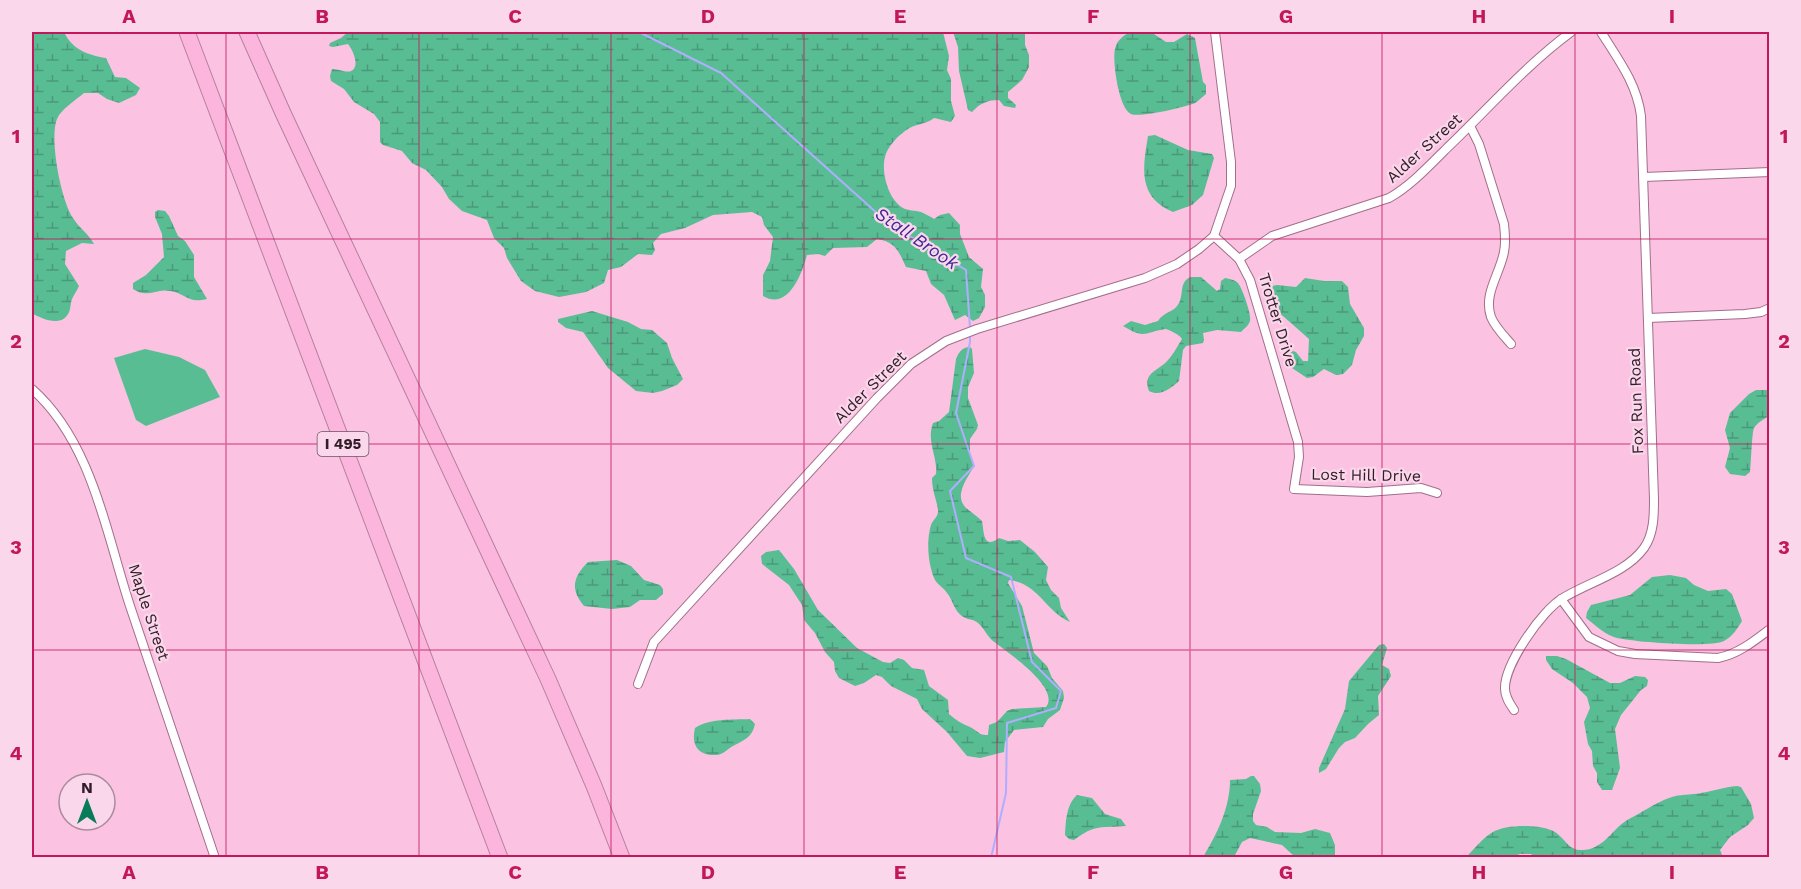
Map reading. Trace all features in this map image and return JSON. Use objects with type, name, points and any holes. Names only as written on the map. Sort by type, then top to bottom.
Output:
[{"type":"highway","name":"I 495","points":[[187,32],[500,858]]},
{"type":"highway","points":[[247,32],[552,689],[622,858]]},
{"type":"street","points":[[1214,236],[1231,186],[1231,162],[1215,32]]},
{"type":"street","name":"Alder Street","points":[[1239,259],[1272,236],[1389,198],[1418,176],[1513,84],[1571,32]]},
{"type":"street","name":"Fox Run Road","points":[[1514,710],[1505,690],[1511,666],[1520,647],[1537,624],[1561,599],[1630,562],[1646,546],[1653,523],[1641,116],[1637,94],[1627,73],[1601,32]]},
{"type":"street","points":[[1470,126],[1479,144],[1505,232],[1504,252],[1489,297],[1489,309],[1492,319],[1511,344]]},
{"type":"street","points":[[1644,177],[1770,172]]},
{"type":"street","name":"Trotter Drive","points":[[1214,236],[1239,259],[1250,280],[1298,442],[1299,457],[1293,489]]},
{"type":"street","name":"Alder Street","points":[[638,684],[654,642],[877,398],[911,364],[946,341],[965,333],[1145,278],[1177,264],[1214,236]]},
{"type":"street","points":[[1648,318],[1745,314],[1770,308]]},
{"type":"street","name":"Maple Street","points":[[32,389],[51,410],[74,445],[86,469],[215,858]]},
{"type":"street","name":"Lost Hill Drive","points":[[1293,489],[1367,492],[1421,488],[1437,493]]},
{"type":"street","points":[[1561,599],[1589,637],[1603,645],[1627,653],[1718,658],[1736,653],[1770,629]]},
{"type":"green space","points":[[32,32],[64,32],[76,47],[106,58],[115,77],[126,78],[140,88],[136,95],[119,103],[98,93],[84,93],[65,108],[57,119],[55,154],[64,198],[73,218],[94,244],[82,243],[66,251],[65,264],[79,286],[72,299],[70,311],[65,318],[56,321],[40,318],[32,313]]},
{"type":"green space","points":[[348,32],[943,32],[949,56],[947,70],[951,79],[951,101],[955,116],[951,122],[934,118],[909,128],[899,136],[886,153],[885,177],[893,198],[903,208],[921,212],[934,219],[949,213],[960,225],[960,234],[969,257],[983,269],[981,287],[985,295],[985,307],[979,318],[973,321],[965,315],[955,320],[944,295],[931,284],[926,271],[906,267],[893,245],[877,239],[867,247],[833,248],[825,256],[807,255],[802,272],[787,295],[780,299],[763,296],[763,275],[770,261],[773,237],[764,225],[762,217],[752,212],[713,215],[685,228],[661,234],[653,243],[655,250],[652,255],[638,254],[621,267],[608,270],[604,283],[586,292],[559,297],[535,291],[521,281],[507,258],[504,248],[494,238],[487,220],[462,211],[449,199],[442,187],[426,170],[412,163],[402,151],[383,145],[380,142],[380,122],[374,114],[354,102],[344,89],[331,81],[332,69],[350,71],[354,69],[356,62],[348,44],[329,46],[330,43]]},
{"type":"green space","points":[[953,32],[1025,32],[1029,67],[1022,80],[1008,92],[1008,98],[1016,105],[1015,108],[1004,106],[999,100],[995,100],[981,104],[972,112],[968,110],[959,71],[958,47]]},
{"type":"green space","points":[[1130,32],[1151,32],[1166,42],[1174,42],[1187,34],[1195,38],[1206,94],[1195,103],[1182,107],[1152,113],[1131,114],[1120,94],[1114,55],[1119,41]]},
{"type":"green space","points":[[1155,135],[1188,150],[1212,154],[1214,158],[1203,195],[1192,205],[1173,212],[1161,206],[1148,190],[1144,170],[1146,148],[1148,136]]},
{"type":"green space","points":[[165,211],[169,216],[178,236],[185,241],[194,255],[194,277],[207,299],[195,300],[165,290],[143,293],[133,289],[133,283],[146,275],[164,257],[162,234],[155,217],[155,212]]},
{"type":"green space","points":[[1190,277],[1201,277],[1217,291],[1220,289],[1221,281],[1225,278],[1237,282],[1250,313],[1250,321],[1241,332],[1217,330],[1203,333],[1203,343],[1186,346],[1183,350],[1179,381],[1165,391],[1153,393],[1149,391],[1147,385],[1152,372],[1168,360],[1182,339],[1166,329],[1141,334],[1123,326],[1131,321],[1145,325],[1158,321],[1177,306],[1184,282]]},
{"type":"green space","points":[[1305,278],[1342,281],[1348,287],[1350,304],[1364,328],[1364,336],[1356,350],[1352,365],[1343,374],[1336,375],[1324,369],[1313,377],[1307,378],[1289,366],[1289,353],[1293,351],[1303,361],[1308,361],[1309,339],[1275,309],[1270,302],[1269,290],[1272,286],[1277,285],[1296,287]]},
{"type":"green space","points":[[592,311],[628,322],[641,329],[652,330],[667,343],[683,379],[677,385],[662,391],[653,393],[636,391],[608,368],[583,332],[566,328],[558,322],[558,319]]},
{"type":"green space","points":[[970,347],[974,373],[968,387],[968,398],[978,425],[970,439],[970,454],[974,466],[961,492],[962,503],[982,521],[987,541],[999,538],[1008,541],[1020,540],[1035,552],[1048,567],[1046,580],[1051,590],[1059,598],[1061,608],[1070,622],[1054,612],[1027,586],[1009,580],[1008,583],[1022,606],[1034,653],[1047,666],[1052,678],[1063,691],[1064,698],[1060,710],[1048,719],[1043,727],[1014,730],[1005,742],[1004,752],[980,758],[967,756],[947,732],[922,709],[917,699],[891,686],[882,677],[876,675],[855,686],[839,678],[834,662],[804,620],[802,605],[789,585],[762,564],[761,556],[766,552],[779,550],[794,569],[818,610],[857,648],[883,662],[890,663],[898,658],[904,660],[912,668],[924,670],[929,686],[948,700],[949,714],[980,734],[988,735],[989,725],[997,722],[1007,711],[1046,707],[1049,699],[1040,681],[993,641],[978,623],[959,614],[949,596],[935,580],[931,567],[929,538],[931,525],[937,516],[938,509],[932,482],[936,468],[931,430],[933,423],[949,412],[956,359],[961,350]]},
{"type":"green space","points":[[145,349],[179,357],[205,370],[220,397],[146,426],[136,420],[114,358]]},
{"type":"green space","points":[[1756,390],[1769,390],[1769,416],[1757,424],[1753,430],[1750,472],[1745,476],[1730,474],[1725,467],[1730,448],[1725,430],[1730,413],[1749,394]]},
{"type":"green space","points":[[617,560],[631,566],[644,580],[660,585],[663,594],[656,600],[640,600],[630,607],[612,609],[584,606],[575,589],[579,573],[588,562]]},
{"type":"green space","points":[[1670,575],[1686,578],[1694,585],[1708,591],[1726,589],[1732,594],[1742,621],[1732,635],[1724,641],[1704,644],[1626,640],[1613,637],[1586,618],[1591,605],[1630,595],[1652,577]]},
{"type":"green space","points":[[1384,644],[1387,648],[1382,665],[1389,669],[1391,676],[1378,696],[1379,715],[1355,738],[1345,742],[1326,769],[1319,773],[1319,768],[1345,709],[1349,681],[1379,645]]},
{"type":"green space","points":[[1546,656],[1566,659],[1610,683],[1620,683],[1635,676],[1645,677],[1648,680],[1647,686],[1621,715],[1615,729],[1620,768],[1612,790],[1602,790],[1597,782],[1597,773],[1593,766],[1592,751],[1588,744],[1584,722],[1590,708],[1587,697],[1573,683],[1552,669]]},
{"type":"green space","points":[[750,719],[755,724],[750,736],[721,754],[705,754],[695,744],[695,728],[701,725],[721,720]]},
{"type":"green space","points":[[1254,776],[1260,784],[1261,791],[1253,814],[1253,821],[1256,825],[1267,827],[1275,832],[1301,833],[1315,829],[1330,833],[1335,845],[1335,856],[1295,857],[1282,845],[1250,838],[1242,842],[1234,857],[1203,857],[1222,820],[1228,801],[1230,780],[1246,779]]},
{"type":"green space","points":[[1741,787],[1751,804],[1754,818],[1730,837],[1720,850],[1723,857],[1535,858],[1531,854],[1520,854],[1511,857],[1466,857],[1489,834],[1499,829],[1515,826],[1549,829],[1577,850],[1590,849],[1596,847],[1624,822],[1664,800]]},
{"type":"green space","points":[[1077,795],[1092,798],[1105,814],[1121,819],[1126,826],[1099,828],[1088,831],[1074,840],[1069,839],[1065,835],[1067,813]]},
{"type":"waterway","name":"Stall Brook","points":[[639,32],[721,73],[888,223],[966,270],[970,328]]},
{"type":"waterway","name":"Stall Brook","points":[[970,333],[956,413],[974,466],[950,491],[966,558],[1011,577],[1032,662],[1061,691],[1056,708],[1007,723],[1006,793],[991,858]]}]
